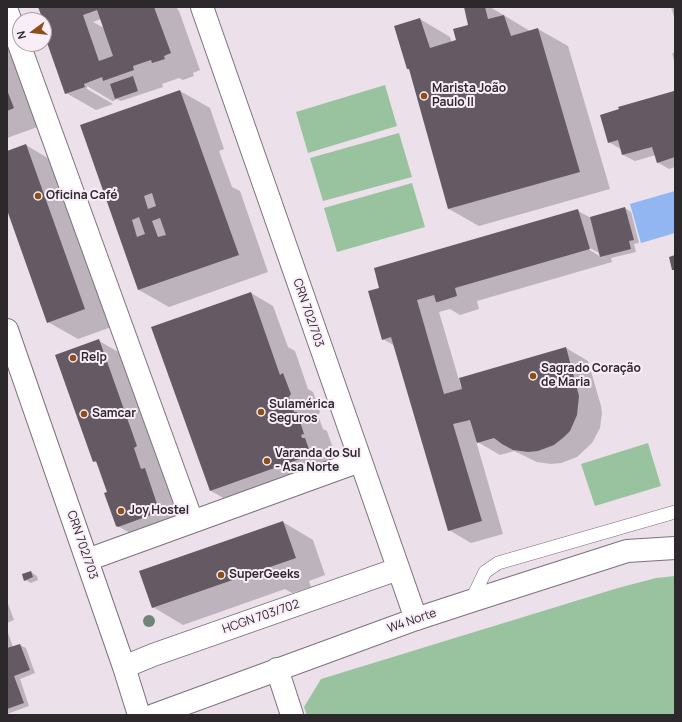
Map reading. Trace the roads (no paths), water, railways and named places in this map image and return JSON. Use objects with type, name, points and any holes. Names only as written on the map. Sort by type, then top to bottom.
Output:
[{"type":"street","name":"CRN 702/703","points":[[202,7],[416,619]]},
{"type":"street","points":[[7,11],[192,521]]},
{"type":"street","name":"CRN 702/703","points":[[7,330],[124,666],[139,715]]},
{"type":"street","points":[[87,560],[360,461]]},
{"type":"street","points":[[627,551],[675,538]]},
{"type":"street","name":"W4 Norte","points":[[154,715],[277,669],[470,601],[627,551],[675,548]]},
{"type":"street","name":"HCGN 703/702","points":[[124,666],[398,569]]},
{"type":"street","points":[[277,669],[292,715]]},
{"type":"lane","points":[[470,601],[485,572],[498,563],[675,512]]},
{"type":"water","points":[[675,191],[675,233],[641,243],[630,204]]},
{"type":"place","name":"Marista João Paulo II","points":[[424,96]]},
{"type":"place","name":"Oficina Café","points":[[38,196]]},
{"type":"place","name":"Relp","points":[[73,358]]},
{"type":"place","name":"Sagrado Coração de Maria","points":[[533,376]]},
{"type":"place","name":"Sulamérica Seguros","points":[[261,412]]},
{"type":"place","name":"Samcar","points":[[84,414]]},
{"type":"place","name":"Varanda do Sul - Asa Norte","points":[[267,461]]},
{"type":"place","name":"Joy Hostel","points":[[121,511]]},
{"type":"place","name":"SuperGeeks","points":[[221,575]]}]
